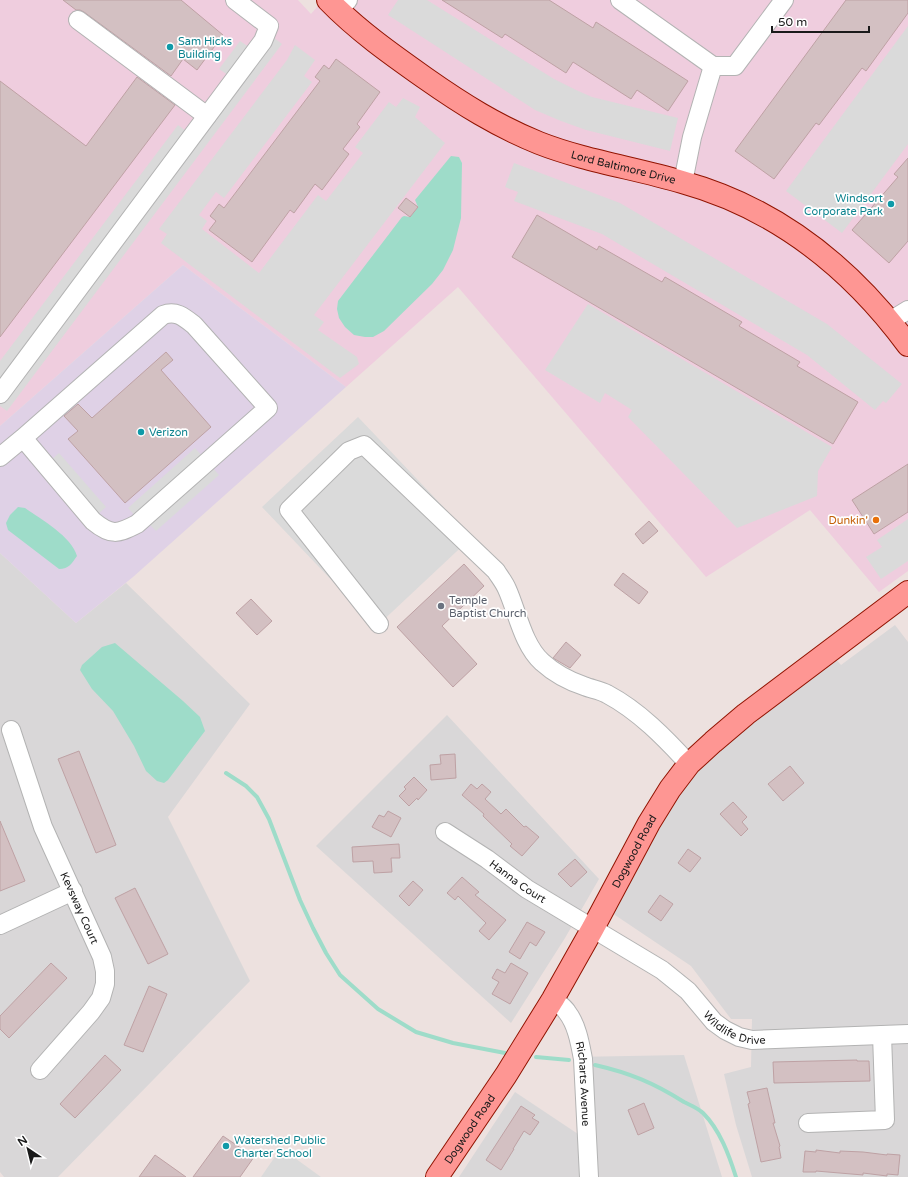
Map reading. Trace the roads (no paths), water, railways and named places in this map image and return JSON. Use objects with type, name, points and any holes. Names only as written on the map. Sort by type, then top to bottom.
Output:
[{"type":"main road","name":"Lord Baltimore Drive","points":[[338,4],[368,36],[406,65],[477,113],[506,129],[540,144],[577,156],[684,182],[718,194],[757,211],[798,235],[833,262],[861,288],[899,315],[908,345]]},
{"type":"main road","name":"Dogwood Road","points":[[437,1177],[506,1075],[553,999],[594,928],[649,823],[670,789],[689,764],[746,714],[908,592]]},
{"type":"street","points":[[0,394],[262,41],[269,26],[235,0]]},
{"type":"street","points":[[620,0],[713,66],[735,66],[784,0]]},
{"type":"street","points":[[78,20],[207,116]]},
{"type":"street","points":[[684,182],[692,137],[713,66]]},
{"type":"street","points":[[0,457],[163,315],[170,312],[185,318],[194,325],[268,408],[137,524],[124,531],[107,531],[93,521],[23,438]]},
{"type":"street","points":[[379,624],[289,510],[349,451],[364,445],[496,570],[506,588],[522,629],[541,661],[555,672],[584,686],[605,693],[624,704],[667,740],[689,764]]},
{"type":"street","name":"Kevsway Court","points":[[11,730],[43,827],[102,957],[105,971],[105,984],[101,998],[91,1012],[40,1070]]},
{"type":"street","name":"Hanna Court","points":[[445,832],[487,859],[527,889],[594,928]]},
{"type":"street","points":[[0,925],[73,891]]},
{"type":"street","name":"Wildlife Drive","points":[[594,928],[676,980],[688,991],[714,1022],[725,1030],[739,1037],[752,1040],[908,1034]]},
{"type":"street","name":"Richarts Avenue","points":[[553,999],[566,1010],[573,1022],[581,1047],[583,1059],[589,1177]]},
{"type":"street","points":[[808,1123],[885,1120],[882,1035]]},
{"type":"waterway","points":[[226,773],[246,786],[257,797],[269,819],[300,900],[313,928],[340,975],[378,1009],[416,1032],[453,1043],[505,1053]]},
{"type":"waterway","points":[[536,1057],[569,1060]]},
{"type":"waterway","points":[[595,1065],[619,1071],[641,1079],[701,1111],[719,1135],[736,1177]]},
{"type":"place","name":"Sam Hicks Building","points":[[170,47]]},
{"type":"place","name":"Windsort Corporate Park","points":[[891,204]]},
{"type":"place","name":"Verizon","points":[[141,432]]},
{"type":"place","name":"Dunkin'","points":[[876,520]]},
{"type":"place","name":"Temple Baptist Church","points":[[441,606]]},
{"type":"place","name":"Watershed Public Charter School","points":[[226,1146]]}]
